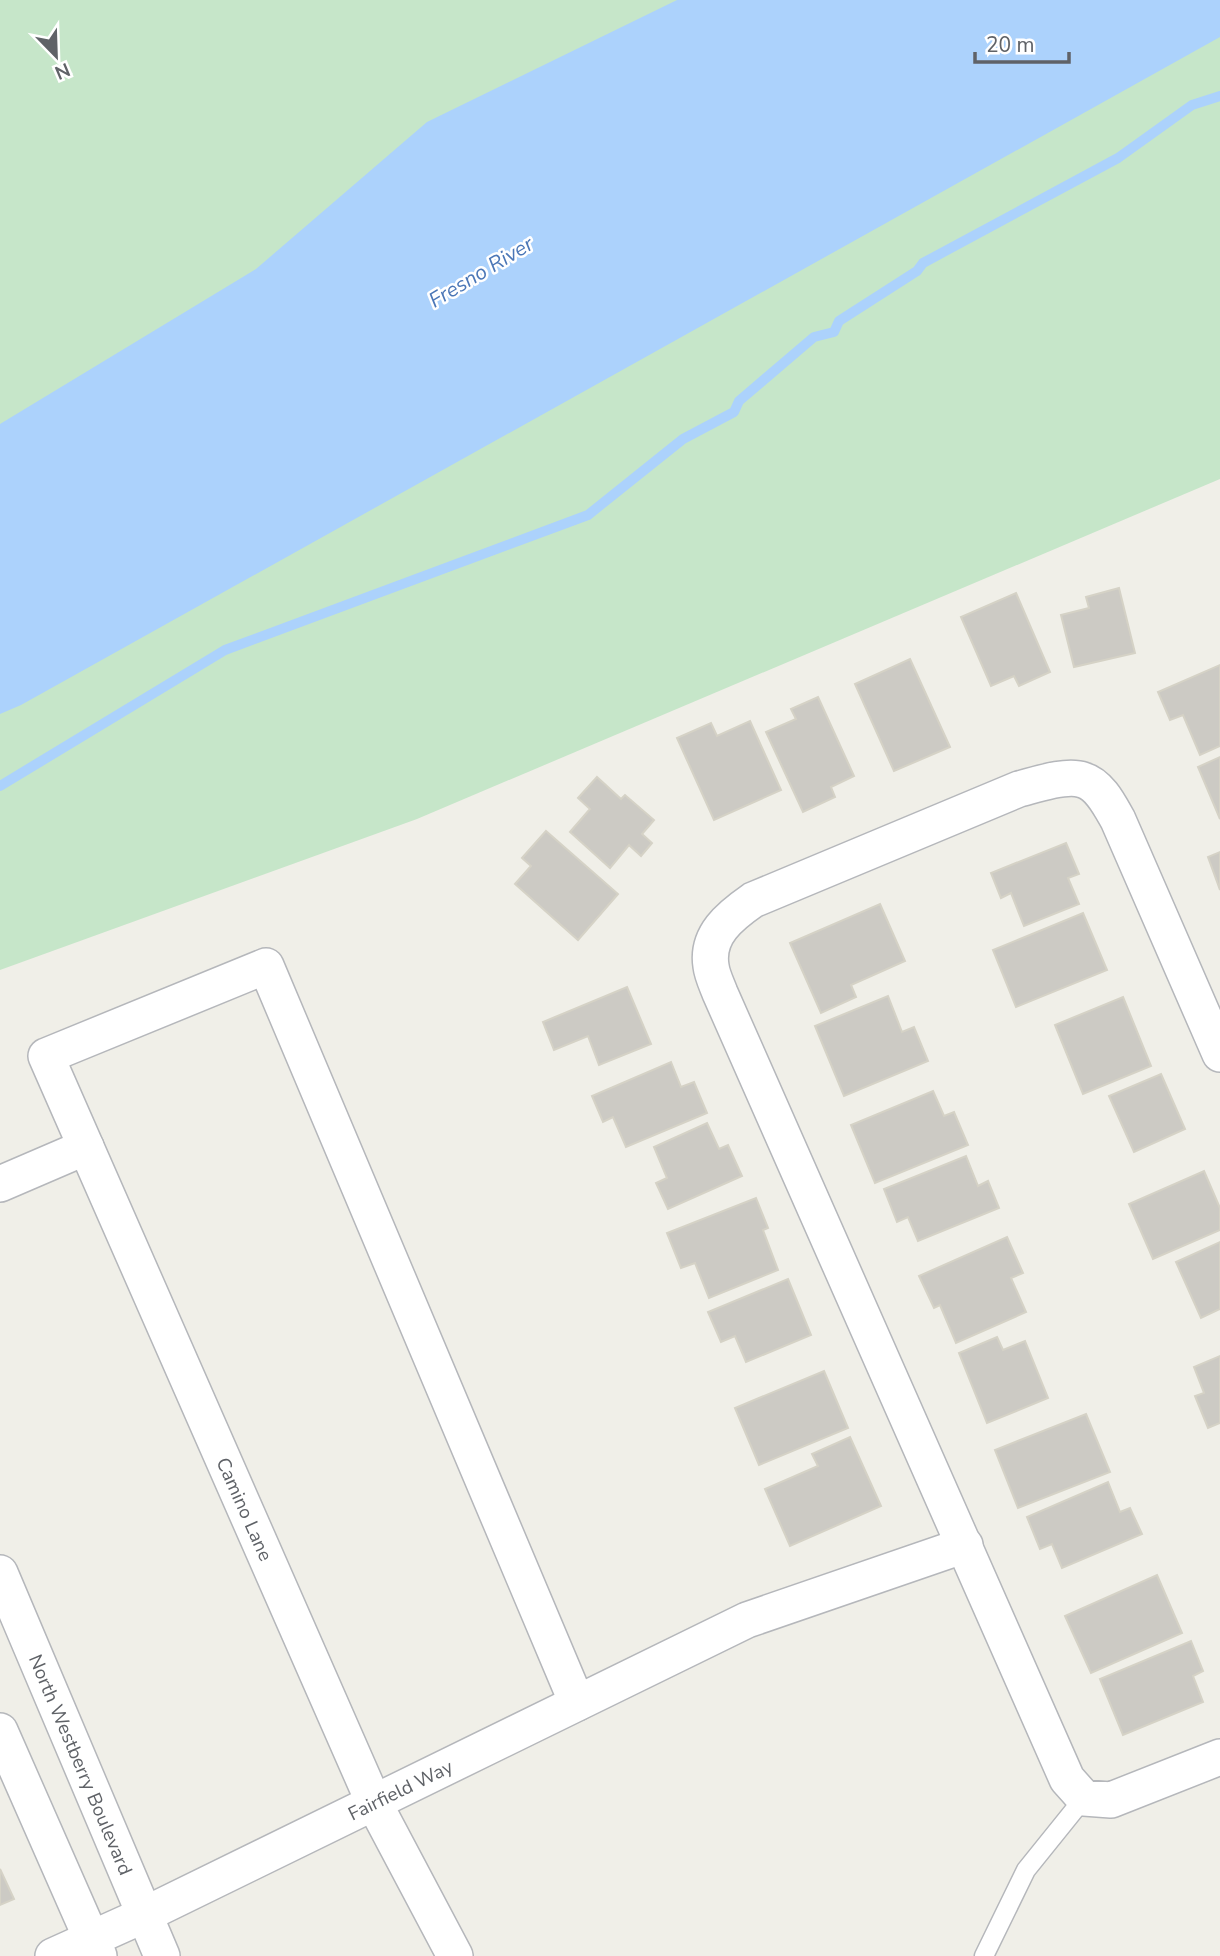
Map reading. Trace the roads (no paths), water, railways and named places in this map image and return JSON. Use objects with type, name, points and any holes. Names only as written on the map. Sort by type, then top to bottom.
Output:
[{"type":"street","points":[[1220,1054],[1118,820],[1103,794],[1083,780],[1050,780],[1019,789],[753,900],[727,918],[715,940],[710,965],[719,993],[1067,1779],[1084,1797],[1111,1800],[1220,1756]]},
{"type":"street","name":"Camino Lane","points":[[456,1956],[374,1803],[46,1056],[266,966],[578,1703]]},
{"type":"street","points":[[0,1184],[86,1147]]},
{"type":"street","name":"Fairfield Way","points":[[53,1956],[95,1948],[144,1915],[747,1620],[965,1545]]},
{"type":"street","name":"North Westberry Boulevard","points":[[0,1573],[162,1956]]},
{"type":"street","points":[[0,1731],[95,1948]]},
{"type":"lane","points":[[984,1956],[1026,1870],[1084,1797]]},
{"type":"water","name":"Fresno River","points":[[677,0],[1220,0],[1220,37],[21,705],[0,714],[0,424],[256,269],[427,122]]},
{"type":"waterway","points":[[0,786],[225,650],[588,515],[683,439],[734,412],[739,401],[814,337],[834,332],[839,321],[917,271],[923,263],[1118,158],[1192,105],[1220,96]]}]
